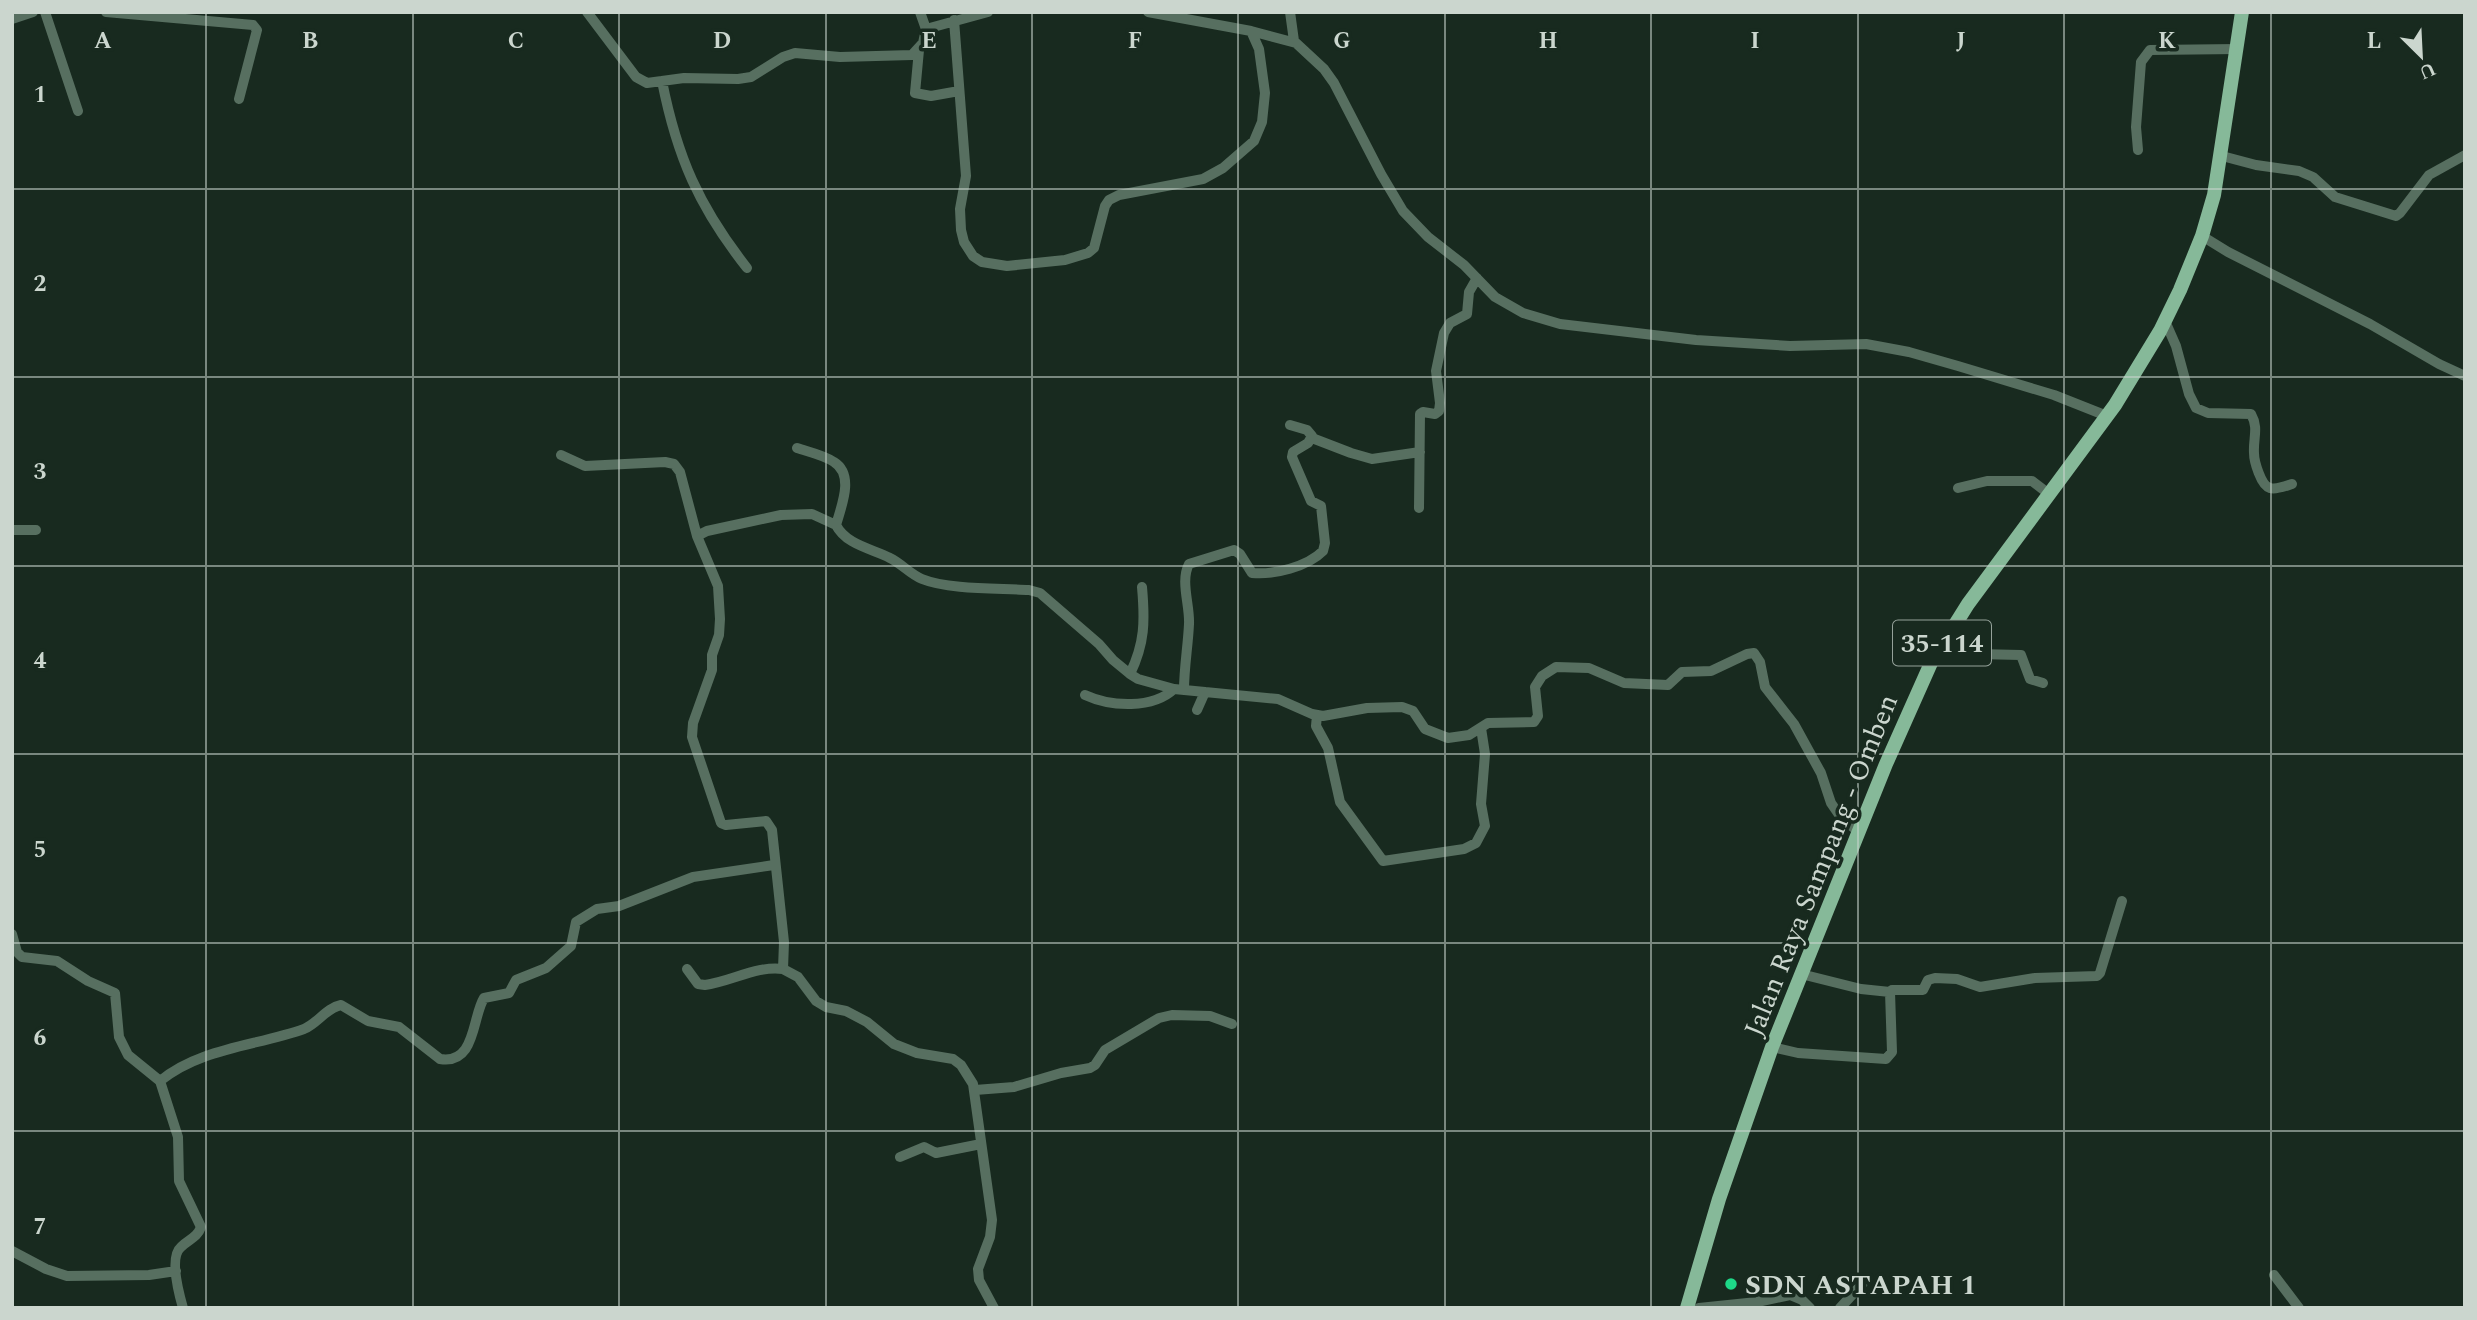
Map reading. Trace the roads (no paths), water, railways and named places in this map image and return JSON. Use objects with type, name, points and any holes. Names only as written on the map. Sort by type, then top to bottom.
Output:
[{"type":"main road","name":"Jalan Raya Sampang - Omben","points":[[1687,1308],[1719,1199],[1772,1047],[1858,831],[1922,682],[1953,628],[2107,416],[2165,321],[2202,236],[2222,156],[2242,12]]},
{"type":"street","points":[[12,19],[33,12]]},
{"type":"street","points":[[45,12],[78,111]]},
{"type":"street","points":[[587,12],[636,76],[647,83],[684,78],[751,77],[783,57],[796,53],[840,57],[898,56],[912,55],[919,50]]},
{"type":"street","points":[[920,12],[926,29],[919,50],[915,93],[931,96],[959,91]]},
{"type":"street","points":[[926,29],[988,12]]},
{"type":"street","points":[[1148,12],[1294,41],[1335,83],[1403,211],[1428,237],[1464,265],[1504,303],[1539,319],[1560,324],[1696,340],[1762,345],[1866,344],[1909,352],[1958,366],[2054,395],[2107,416]]},
{"type":"street","points":[[1290,12],[1294,41]]},
{"type":"street","points":[[113,13],[253,25],[257,30],[239,99]]},
{"type":"street","points":[[954,20],[965,176],[960,209],[961,230],[964,242],[973,256],[982,262],[1007,266],[1065,260],[1093,250],[1109,200],[1119,195],[1203,179],[1223,168],[1254,141],[1262,122],[1265,93],[1259,49],[1251,31]]},
{"type":"street","points":[[2138,150],[2136,127],[2140,62],[2146,53],[2150,50],[2238,49]]},
{"type":"street","points":[[662,81],[676,142],[697,191],[709,216],[747,268]]},
{"type":"street","points":[[2222,156],[2256,165],[2280,166],[2299,171],[2313,177],[2335,197],[2396,216],[2429,175],[2465,155]]},
{"type":"street","points":[[2202,236],[2465,376]]},
{"type":"street","points":[[1419,508],[1420,414],[1436,414],[1440,409],[1436,371],[1444,333],[1450,323],[1467,314],[1469,292],[1477,278]]},
{"type":"street","points":[[2165,321],[2196,408],[2208,413],[2251,414],[2256,422],[2253,453],[2262,480],[2272,489],[2292,484]]},
{"type":"street","points":[[1290,425],[1307,430],[1312,438],[1367,458],[1377,459],[1420,452]]},
{"type":"street","points":[[1085,695],[1109,702],[1142,702],[1162,699],[1179,689],[1189,620],[1186,568],[1189,564],[1234,550],[1240,554],[1250,572],[1273,572],[1310,559],[1323,551],[1325,543],[1321,506],[1311,501],[1292,457],[1293,452],[1312,438]]},
{"type":"street","points":[[797,448],[832,460],[841,468],[845,489],[836,525]]},
{"type":"street","points":[[561,455],[585,466],[665,461],[674,464],[680,472],[697,536],[718,586],[720,619],[719,635],[712,654],[712,670],[692,723],[692,737],[719,820],[723,825],[758,821],[769,823],[774,835],[774,865],[784,942],[783,969]]},
{"type":"street","points":[[1958,488],[1987,481],[2032,481],[2049,494]]},
{"type":"street","points":[[697,536],[708,531],[781,515],[818,515],[836,525],[851,540],[891,558],[915,575],[930,581],[1040,593],[1099,644],[1113,660],[1138,679],[1179,689],[1278,699],[1324,716],[1367,708],[1402,707],[1413,711],[1425,729],[1439,736],[1457,738],[1469,735],[1488,723],[1534,722],[1538,716],[1535,687],[1542,676],[1556,667],[1589,668],[1624,684],[1668,685],[1682,672],[1711,671],[1754,653],[1760,662],[1765,687],[1794,724],[1821,773],[1831,803],[1842,819],[1858,831]]},
{"type":"street","points":[[12,530],[36,530]]},
{"type":"street","points":[[1129,674],[1138,658],[1143,639],[1142,587]]},
{"type":"street","points":[[1953,628],[1969,634],[1975,651],[1980,655],[2021,655],[2030,679],[2043,682]]},
{"type":"street","points":[[1197,710],[1205,692]]},
{"type":"street","points":[[1317,715],[1316,726],[1328,748],[1340,802],[1383,861],[1464,849],[1472,847],[1480,839],[1485,826],[1481,804],[1485,754],[1480,728]]},
{"type":"street","points":[[160,1082],[171,1072],[191,1061],[305,1028],[332,1008],[341,1005],[368,1021],[399,1027],[440,1059],[452,1057],[464,1050],[472,1037],[484,998],[509,993],[516,981],[546,968],[571,946],[576,922],[582,916],[597,909],[619,906],[693,877],[774,865]]},
{"type":"street","points":[[1801,974],[1861,989],[1890,992],[1923,990],[1928,980],[1935,978],[1957,979],[1980,987],[2035,978],[2096,976],[2100,973],[2122,901]]},
{"type":"street","points":[[12,934],[17,952],[22,957],[57,961],[88,981],[116,993],[123,1047],[134,1062],[160,1082],[178,1137],[179,1181],[201,1227],[195,1238],[176,1252],[176,1271],[183,1308]]},
{"type":"street","points":[[687,969],[698,984],[705,985],[760,971],[783,969],[797,977],[816,1001],[826,1007],[846,1011],[867,1022],[894,1044],[916,1053],[953,1059],[968,1074],[975,1090],[992,1220],[990,1237],[978,1269],[979,1280],[994,1308]]},
{"type":"street","points":[[1772,1047],[1798,1053],[1886,1059],[1892,1052],[1890,992]]},
{"type":"street","points":[[975,1090],[1014,1087],[1061,1073],[1090,1068],[1105,1050],[1158,1018],[1172,1015],[1210,1016],[1232,1024]]},
{"type":"street","points":[[900,1157],[924,1147],[936,1153],[981,1144]]},
{"type":"street","points":[[12,1251],[46,1269],[67,1276],[149,1275],[176,1271]]},
{"type":"street","points":[[2274,1275],[2299,1308]]},
{"type":"street","points":[[1840,1308],[1863,1283]]},
{"type":"street","points":[[1699,1308],[1757,1302],[1790,1295],[1802,1300],[1810,1308]]},
{"type":"place","name":"SDN ASTAPAH 1","points":[[1731,1284]]}]
